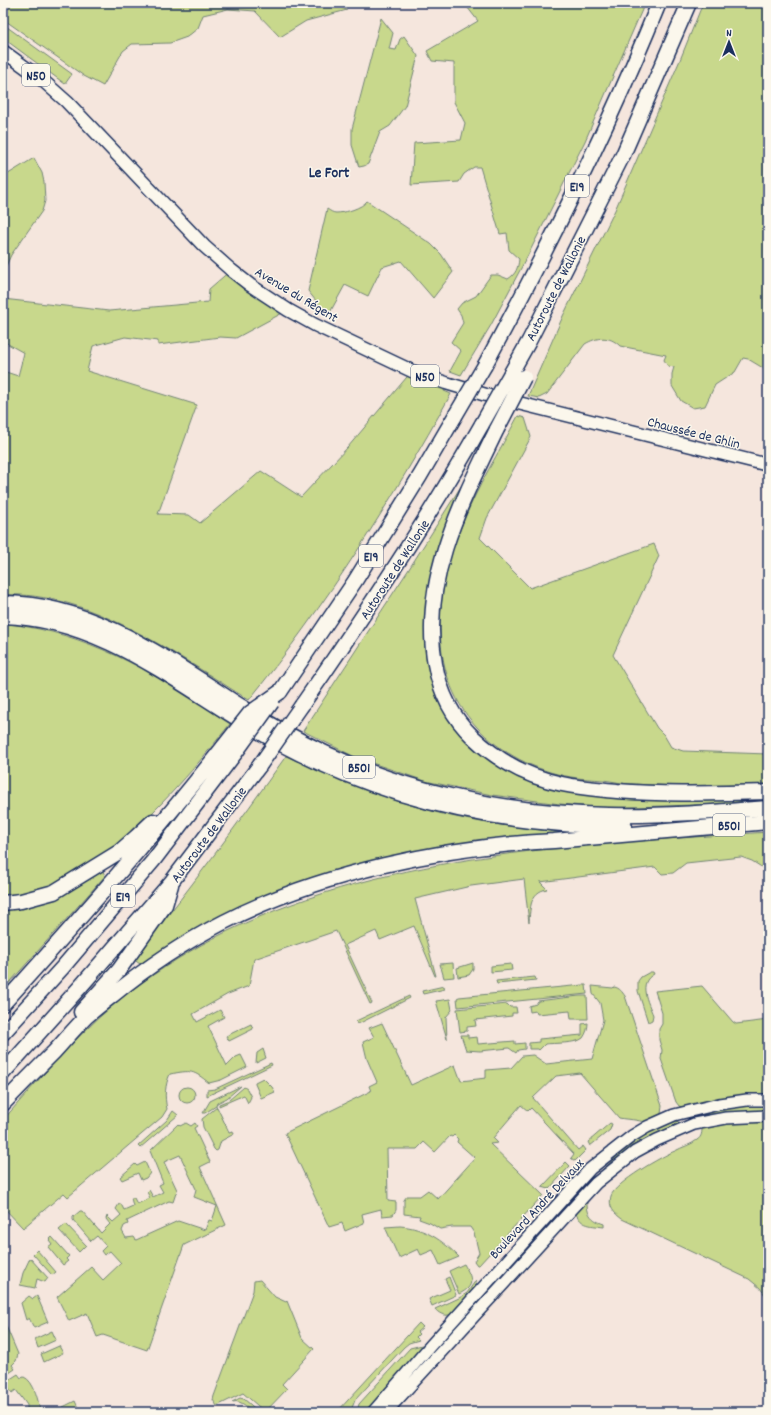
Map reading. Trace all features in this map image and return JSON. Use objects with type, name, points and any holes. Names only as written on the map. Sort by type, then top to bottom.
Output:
[{"type":"highway","name":"Autoroute de Wallonie","points":[[3,1033],[63,967],[153,861],[230,749],[280,692],[355,581],[456,416],[541,261],[599,141],[659,3]]},
{"type":"highway","name":"Autoroute de Wallonie","points":[[3,1073],[172,881],[260,765],[377,596],[447,485],[529,341],[623,155],[689,3]]},
{"type":"highway","points":[[529,341],[524,377],[479,466],[452,530],[435,585],[432,607],[432,652],[437,676],[444,696],[467,732],[482,746],[499,759],[540,778],[582,788],[640,793],[768,792]]},
{"type":"highway","name":"B501","points":[[3,603],[37,606],[57,610],[98,624],[160,655],[286,734],[327,754],[383,776],[422,788],[490,804],[531,810],[576,814],[653,814],[768,808]]},
{"type":"highway","name":"B501","points":[[3,616],[21,617],[51,622],[94,635],[153,665],[282,744],[333,769],[397,793],[455,808],[514,819],[589,826],[690,829],[768,822]]},
{"type":"highway","points":[[3,1004],[109,886],[190,790],[230,749]]},
{"type":"highway","points":[[3,903],[20,901],[54,892],[119,852],[190,790]]},
{"type":"highway","points":[[3,1104],[87,1017],[130,981],[193,940],[224,922],[251,910],[321,883],[379,867],[463,850],[523,842],[554,841],[690,829]]},
{"type":"highway","points":[[31,1075],[50,1047],[120,970],[165,905],[172,881]]},
{"type":"main road","name":"Avenue du Régent","points":[[3,51],[40,78],[67,102],[204,246],[227,267],[250,285],[288,310],[315,325],[412,371],[486,395],[636,433]]},
{"type":"main road","name":"Chaussée de Ghlin","points":[[636,433],[768,465]]},
{"type":"street","name":"Boulevard André Delvaux","points":[[373,1412],[590,1169],[632,1136],[647,1127],[674,1115],[719,1104],[747,1100],[768,1100]]},
{"type":"street","name":"Boulevard André Delvaux","points":[[386,1412],[596,1183],[630,1156],[657,1140],[702,1122],[726,1118],[768,1116]]},
{"type":"green space","points":[[3,3],[331,3],[347,10],[306,21],[280,37],[255,11],[228,9],[203,15],[198,28],[187,37],[170,43],[132,44],[123,51],[103,86],[84,76],[3,19]]},
{"type":"green space","points":[[464,3],[645,3],[585,141],[491,325],[461,375],[450,371],[461,351],[451,342],[463,323],[461,315],[457,309],[462,303],[476,296],[491,275],[498,275],[508,279],[511,277],[516,270],[519,259],[509,250],[507,233],[500,234],[480,167],[474,167],[464,174],[459,182],[411,185],[414,143],[461,140],[465,123],[454,102],[454,63],[432,61],[427,51],[478,21]]},
{"type":"green space","points":[[703,3],[768,3],[768,371],[748,359],[743,358],[735,372],[715,385],[705,406],[693,408],[681,401],[672,386],[672,374],[674,367],[668,366],[664,360],[666,355],[620,346],[612,340],[603,338],[585,344],[547,394],[539,398],[528,396],[563,316],[615,210]]},
{"type":"green space","points":[[381,18],[393,33],[389,49],[396,50],[400,39],[404,36],[418,56],[405,106],[390,126],[380,132],[368,164],[359,167],[352,145],[352,129]]},
{"type":"green space","points":[[3,24],[72,74],[65,84],[3,38]]},
{"type":"green space","points":[[34,158],[42,173],[45,201],[42,211],[11,255],[6,266],[3,266],[3,175],[5,176]]},
{"type":"green space","points":[[367,201],[431,244],[441,254],[453,272],[433,298],[401,261],[382,267],[368,296],[345,285],[328,316],[308,291],[327,209],[335,213],[344,212],[353,210],[365,204]]},
{"type":"green space","points":[[231,270],[288,310],[236,338],[220,337],[158,345],[158,341],[125,337],[93,346],[87,371],[197,405],[158,514],[189,515],[200,523],[261,471],[301,497],[348,447],[412,371],[446,383],[444,391],[451,394],[405,474],[357,552],[278,664],[249,700],[163,647],[100,615],[68,603],[35,596],[3,595],[3,371],[18,376],[24,353],[8,344],[3,339],[3,299],[109,311],[208,302],[209,289]]},
{"type":"green space","points":[[518,416],[525,418],[531,437],[487,518],[480,538],[530,588],[654,544],[659,556],[613,655],[657,728],[664,735],[671,747],[683,751],[768,754],[768,785],[683,786],[629,784],[575,778],[558,774],[519,759],[496,745],[476,726],[460,704],[449,681],[442,655],[440,629],[441,602],[446,575],[453,550],[468,511],[481,483]]},
{"type":"green space","points":[[470,472],[426,608],[425,634],[429,664],[438,693],[525,779],[768,797],[768,800],[723,804],[605,808],[492,795],[425,781],[357,758],[303,731],[409,569]]},
{"type":"green space","points":[[3,624],[39,629],[65,636],[115,655],[162,680],[230,724],[185,778],[159,806],[131,833],[101,857],[69,877],[36,890],[3,896]]},
{"type":"green space","points":[[286,756],[359,787],[435,812],[481,822],[559,832],[559,834],[415,853],[173,944],[140,964],[133,959],[211,859]]},
{"type":"green space","points":[[768,832],[768,875],[763,868],[752,861],[741,857],[686,863],[673,873],[662,874],[655,867],[540,882],[547,889],[537,893],[534,897],[531,906],[529,923],[524,879],[471,886],[415,899],[436,976],[414,926],[380,940],[376,931],[345,945],[372,1003],[370,1004],[336,931],[254,959],[249,986],[228,994],[193,1014],[197,1022],[220,1010],[224,1017],[208,1026],[227,1066],[236,1057],[241,1055],[247,1067],[221,1080],[209,1083],[195,1073],[191,1072],[170,1074],[166,1091],[167,1109],[162,1117],[68,1197],[64,1193],[23,1228],[3,1207],[3,1120],[64,1052],[114,1004],[166,966],[226,932],[290,905],[356,884],[424,868],[492,856],[561,848]]},
{"type":"green space","points":[[103,871],[105,876],[3,990],[3,910],[44,902],[67,892]]},
{"type":"green space","points":[[453,963],[454,977],[444,978],[440,964]]},
{"type":"green space","points":[[473,963],[473,969],[469,975],[458,977],[457,968]]},
{"type":"green space","points":[[511,964],[512,970],[491,972],[491,966]]},
{"type":"green space","points":[[653,972],[654,974],[646,982],[645,993],[653,1015],[652,1020],[648,1022],[638,991],[638,981],[641,977]]},
{"type":"green space","points":[[535,977],[536,980],[497,984],[496,981]]},
{"type":"green space","points":[[586,985],[587,994],[458,1007],[457,998],[459,997]]},
{"type":"green space","points":[[444,986],[445,989],[423,994],[422,991]]},
{"type":"green space","points":[[592,986],[614,987],[621,990],[625,996],[662,1106],[661,1114],[647,1123],[619,1118],[580,1073],[556,1076],[533,1098],[578,1150],[583,1146],[586,1150],[575,1161],[571,1158],[574,1154],[531,1108],[528,1111],[521,1105],[493,1138],[498,1143],[490,1144],[543,1195],[479,1265],[477,1265],[474,1261],[479,1253],[474,1233],[470,1227],[440,1229],[419,1219],[420,1216],[404,1214],[404,1200],[407,1196],[420,1196],[428,1190],[438,1199],[475,1158],[457,1142],[458,1139],[454,1135],[452,1137],[450,1136],[435,1152],[424,1142],[417,1149],[387,1149],[388,1201],[396,1202],[396,1210],[393,1215],[382,1216],[381,1209],[362,1214],[364,1223],[345,1231],[342,1223],[329,1227],[285,1133],[371,1091],[369,1086],[377,1082],[367,1059],[363,1042],[374,1037],[369,1028],[382,1023],[411,1085],[455,1065],[461,1081],[486,1078],[486,1070],[511,1068],[522,1056],[533,1055],[546,1064],[592,1059],[603,1020],[600,1003],[593,994]]},
{"type":"green space","points":[[702,986],[736,1024],[768,1020],[768,1098],[685,1108],[679,1106],[676,1102],[661,1059],[662,1050],[659,1040],[659,1029],[662,1024],[662,1013],[655,991]]},
{"type":"green space","points":[[409,996],[410,998],[358,1024],[356,1021]]},
{"type":"green space","points":[[587,996],[588,1019],[571,1019],[570,1011],[537,1014],[536,1011],[530,1012],[529,1006],[536,1004],[538,1001]]},
{"type":"green space","points":[[450,999],[452,1010],[446,1017],[447,1039],[436,1001]]},
{"type":"green space","points":[[507,1004],[510,1007],[516,1007],[517,1013],[512,1013],[512,1016],[475,1020],[476,1026],[467,1027],[467,1031],[460,1032],[457,1009]]},
{"type":"green space","points":[[588,1023],[585,1035],[580,1040],[545,1044],[539,1050],[529,1049],[529,1043],[539,1042],[539,1039],[582,1035],[582,1024]]},
{"type":"green space","points":[[251,1024],[253,1029],[229,1041],[226,1036]]},
{"type":"green space","points":[[461,1035],[468,1035],[468,1038],[477,1037],[478,1044],[515,1041],[515,1044],[525,1043],[525,1049],[518,1050],[516,1053],[509,1048],[480,1051],[466,1050]]},
{"type":"green space","points":[[263,1049],[266,1058],[256,1063],[257,1053]]},
{"type":"green space","points":[[271,1063],[272,1065],[207,1096],[207,1090],[215,1089]]},
{"type":"green space","points":[[263,1078],[275,1092],[261,1098],[255,1082]]},
{"type":"green space","points":[[241,1086],[227,1098],[217,1103],[216,1106],[203,1113],[210,1101]]},
{"type":"green space","points":[[184,1087],[190,1087],[195,1092],[193,1101],[190,1103],[184,1103],[179,1098],[179,1092]]},
{"type":"green space","points":[[244,1087],[247,1089],[251,1097],[248,1103],[244,1095],[219,1106],[219,1104],[229,1100]]},
{"type":"green space","points":[[768,1103],[768,1113],[722,1116],[711,1114],[695,1117],[687,1116],[704,1109]]},
{"type":"green space","points":[[217,1107],[229,1132],[233,1131],[234,1134],[221,1141],[218,1150],[216,1151],[203,1127],[202,1119]]},
{"type":"green space","points":[[173,1111],[178,1115],[140,1148],[138,1146],[167,1120]]},
{"type":"green space","points":[[672,1119],[683,1124],[572,1201],[615,1158],[619,1149]]},
{"type":"green space","points":[[768,1119],[768,1299],[760,1288],[749,1279],[622,1219],[612,1209],[610,1203],[611,1196],[621,1184],[660,1158],[699,1139],[702,1127],[727,1122]]},
{"type":"green space","points":[[186,1123],[191,1126],[195,1123],[197,1126],[194,1128],[210,1162],[200,1167],[226,1225],[184,1245],[147,1350],[103,1335],[97,1337],[87,1313],[69,1321],[57,1297],[91,1267],[103,1280],[121,1263],[110,1251],[104,1255],[101,1251],[106,1246],[97,1236],[91,1241],[73,1220],[73,1217],[82,1211],[101,1233],[110,1224],[106,1219],[107,1216],[113,1222],[121,1215],[116,1209],[119,1204],[121,1204],[124,1210],[133,1206],[131,1198],[134,1198],[137,1204],[150,1198],[147,1192],[149,1190],[153,1197],[163,1192],[159,1185],[163,1183],[150,1151],[178,1124],[180,1126]],"holes":[[[180,1155],[196,1189],[194,1197],[217,1206],[212,1221],[209,1220],[205,1230],[178,1221],[136,1240],[134,1237],[126,1238],[122,1231],[124,1226],[128,1224],[127,1221],[169,1201],[173,1202],[177,1190],[164,1162]]]},
{"type":"green space","points":[[610,1123],[612,1124],[610,1130],[590,1146],[588,1142]]},
{"type":"green space","points":[[145,1162],[150,1173],[146,1178],[141,1180],[138,1173],[122,1180],[120,1177],[135,1164],[137,1166]]},
{"type":"green space","points":[[566,1162],[570,1166],[549,1189],[542,1187]]},
{"type":"green space","points":[[588,1194],[587,1205],[589,1213],[591,1217],[604,1224],[604,1227],[594,1226],[582,1222],[574,1210]]},
{"type":"green space","points":[[563,1204],[564,1213],[387,1403]]},
{"type":"green space","points":[[66,1224],[86,1245],[79,1252],[59,1230]]},
{"type":"green space","points":[[400,1226],[425,1232],[446,1245],[459,1257],[440,1265],[433,1250],[421,1255],[418,1249],[399,1258],[385,1227]]},
{"type":"green space","points":[[52,1237],[69,1256],[66,1259],[68,1261],[63,1265],[48,1247],[52,1244],[49,1240]]},
{"type":"green space","points":[[37,1250],[56,1272],[52,1275],[33,1254]]},
{"type":"green space","points":[[30,1258],[48,1278],[45,1282],[37,1279],[35,1288],[20,1285],[23,1273]]},
{"type":"green space","points":[[464,1264],[471,1281],[468,1288],[459,1294],[449,1271]]},
{"type":"green space","points":[[449,1277],[456,1295],[432,1306],[429,1299],[450,1290],[445,1279]]},
{"type":"green space","points":[[260,1280],[275,1297],[286,1302],[287,1301],[302,1338],[314,1349],[282,1384],[287,1389],[265,1412],[243,1393],[217,1406],[213,1400],[214,1396],[253,1291],[254,1281]]},
{"type":"green space","points":[[476,1280],[476,1284],[471,1294],[453,1313],[445,1315],[439,1313],[435,1309],[467,1293]]},
{"type":"green space","points":[[29,1296],[33,1299],[37,1296],[48,1322],[34,1328],[29,1318],[26,1320],[21,1303]]},
{"type":"green space","points":[[3,1319],[18,1354],[16,1361],[12,1365],[15,1369],[3,1377]]},
{"type":"green space","points":[[419,1323],[423,1327],[417,1332],[419,1334],[416,1337],[419,1340],[409,1343],[404,1347],[355,1400],[352,1408],[348,1412],[337,1412]]},
{"type":"green space","points":[[52,1331],[56,1340],[38,1348],[35,1339]]},
{"type":"green space","points":[[422,1345],[424,1346],[419,1356],[368,1412],[357,1412],[359,1404],[410,1348]]},
{"type":"green space","points":[[59,1346],[63,1353],[44,1362],[41,1354]]},
{"type":"green space","points":[[18,1374],[21,1378],[24,1377],[28,1379],[31,1383],[37,1398],[40,1412],[29,1412],[27,1410],[27,1405],[16,1390],[12,1393],[4,1383]]},
{"type":"green space","points":[[240,1398],[244,1399],[259,1412],[252,1410],[240,1402],[232,1402]]},
{"type":"green space","points":[[75,1401],[80,1412],[62,1412],[61,1408]]},
{"type":"district","name":"Le Fort","points":[[329,172]]}]
